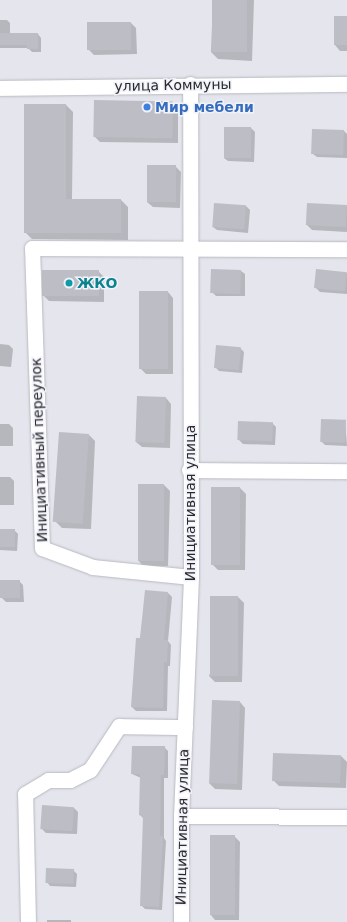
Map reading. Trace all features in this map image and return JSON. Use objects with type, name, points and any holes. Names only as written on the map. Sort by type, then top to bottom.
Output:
[{"type":"street","name":"улица Коммуны","points":[[0,88],[190,84],[347,84]]},
{"type":"street","name":"Инициативная улица","points":[[180,922],[181,816],[191,577],[189,470],[192,247],[190,84]]},
{"type":"street","name":"Инициативный переулок","points":[[191,577],[93,567],[42,548],[32,248],[192,247]]},
{"type":"street","points":[[192,247],[347,249]]},
{"type":"street","points":[[189,470],[347,471]]},
{"type":"street","points":[[28,922],[25,794],[48,780],[70,780],[90,770],[119,726],[185,727]]},
{"type":"street","points":[[181,816],[347,817]]},
{"type":"building","points":[[212,0],[247,0],[247,52],[212,52]]},
{"type":"building","points":[[334,16],[347,16],[347,45],[334,45]]},
{"type":"building","points":[[87,22],[131,22],[131,50],[87,50]]},
{"type":"building","points":[[0,33],[38,33],[38,49],[27,49],[27,45],[0,45]]},
{"type":"building","points":[[94,100],[173,101],[172,138],[93,137]]},
{"type":"building","points":[[24,104],[66,104],[66,199],[121,199],[121,233],[24,233]]},
{"type":"building","points":[[224,127],[251,127],[251,158],[224,158]]},
{"type":"building","points":[[312,129],[344,130],[343,155],[311,154]]},
{"type":"building","points":[[147,165],[176,165],[176,202],[147,202]]},
{"type":"building","points":[[214,203],[246,205],[244,229],[212,227]]},
{"type":"building","points":[[307,203],[347,205],[346,227],[306,225]]},
{"type":"building","points":[[211,269],[241,270],[240,294],[210,293]]},
{"type":"building","points":[[316,269],[347,272],[345,291],[314,288]]},
{"type":"building","name":"ЖКО","points":[[42,270],[99,270],[99,296],[42,296]]},
{"type":"building","points":[[139,291],[168,291],[168,369],[139,369]]},
{"type":"building","points":[[216,345],[241,347],[239,370],[214,368]]},
{"type":"building","points":[[137,396],[166,397],[164,443],[135,442]]},
{"type":"building","points":[[321,419],[346,420],[345,443],[320,442]]},
{"type":"building","points":[[238,421],[273,422],[272,441],[237,440]]},
{"type":"building","points":[[59,432],[89,434],[83,524],[53,522]]},
{"type":"building","points":[[138,484],[164,484],[164,561],[138,561]]},
{"type":"building","points":[[211,487],[240,487],[240,565],[211,565]]},
{"type":"building","points":[[0,529],[15,529],[15,547],[0,547]]},
{"type":"building","points":[[0,580],[20,580],[20,598],[0,598]]},
{"type":"building","points":[[145,590],[168,592],[164,640],[168,640],[167,662],[164,662],[163,708],[131,707],[136,638],[140,638]]},
{"type":"building","points":[[210,596],[238,596],[238,676],[210,676]]},
{"type":"building","points":[[212,700],[240,701],[237,784],[209,783]]},
{"type":"building","points":[[132,746],[165,746],[164,775],[161,775],[160,836],[163,836],[159,907],[140,906],[143,816],[139,815],[140,774],[131,774]]},
{"type":"building","points":[[273,753],[341,755],[340,783],[272,781]]},
{"type":"building","points":[[42,805],[74,807],[72,831],[40,829]]},
{"type":"building","points":[[210,835],[235,835],[235,915],[210,915]]},
{"type":"building","points":[[46,868],[74,869],[73,884],[45,883]]},
{"type":"place","name":"Мир мебели","points":[[147,107]]},
{"type":"place","name":"ЖКО","points":[[69,283]]}]
